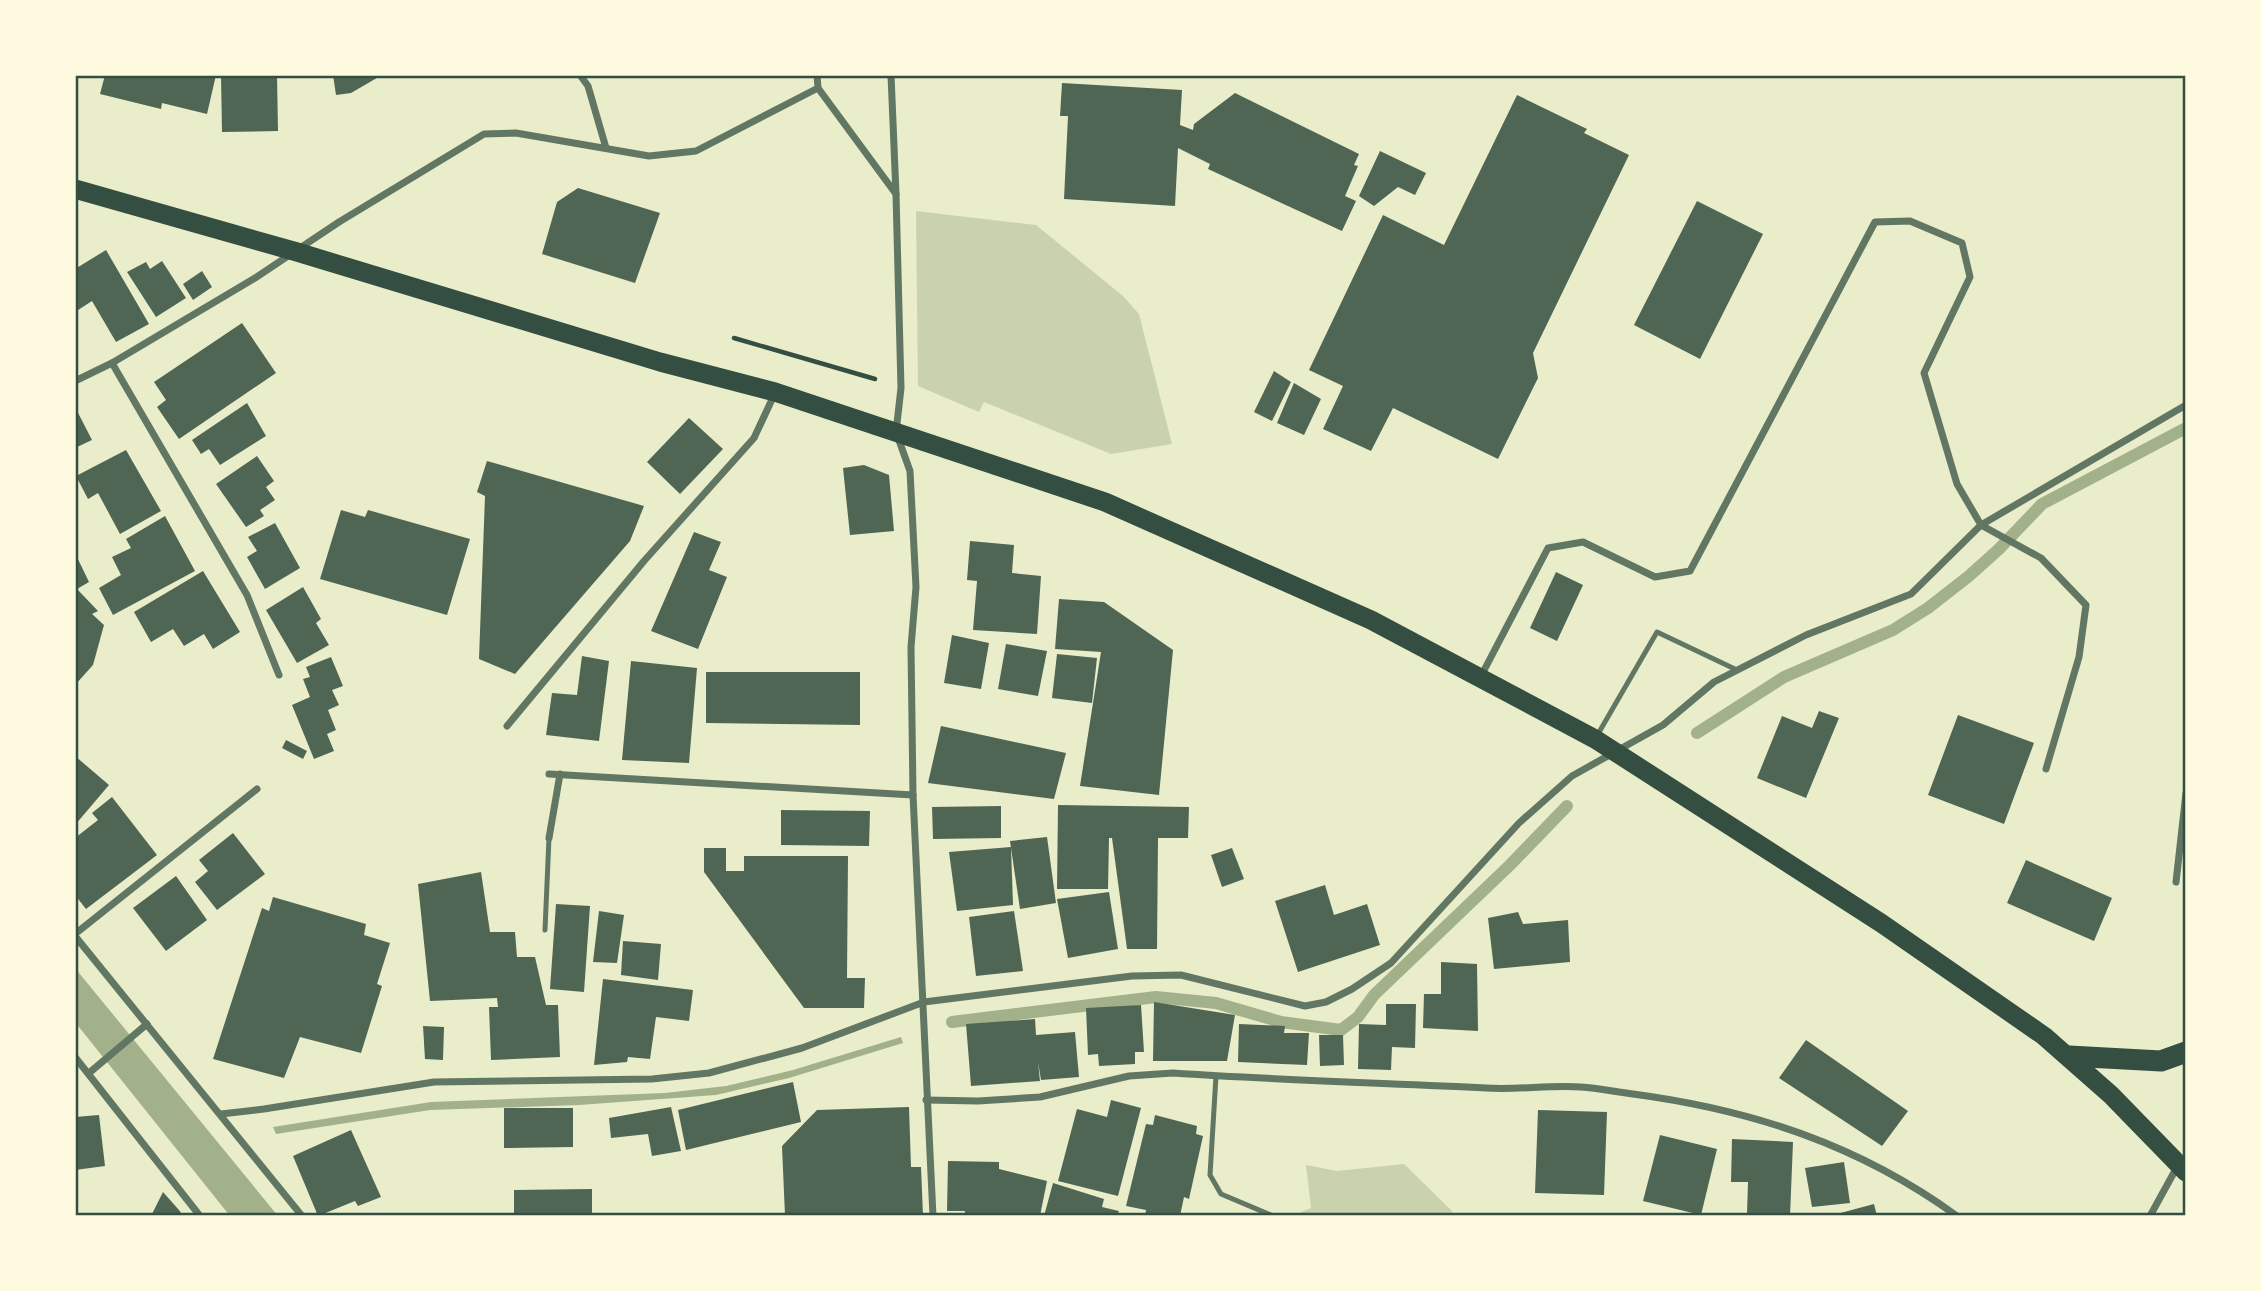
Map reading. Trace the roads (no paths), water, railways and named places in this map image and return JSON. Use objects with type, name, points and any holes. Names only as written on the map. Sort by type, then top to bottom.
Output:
[{"type":"highway","points":[[75,189],[297,252],[660,362],[775,392],[896,432],[1105,502],[1371,620],[1595,739],[1881,923],[2069,1056],[2182,1169]]},
{"type":"highway","points":[[2069,1056],[2161,1061],[2186,1052]]},
{"type":"street","points":[[580,75],[588,86],[606,148]]},
{"type":"street","points":[[817,75],[818,88],[897,194]]},
{"type":"street","points":[[891,75],[897,194],[901,388],[896,432],[910,471],[916,587],[911,647],[913,795],[933,1216]]},
{"type":"street","points":[[75,381],[112,363],[297,252],[339,222],[484,134],[516,133],[649,156],[696,151],[818,88]]},
{"type":"street","points":[[1479,678],[1548,548],[1583,542],[1655,577],[1690,571],[1875,222],[1910,221],[1962,243],[1970,277],[1924,373],[1957,484],[1981,525],[2041,558],[2085,605],[2079,657],[2046,769]]},
{"type":"street","points":[[112,363],[247,595],[279,675]]},
{"type":"street","points":[[507,726],[644,561],[754,438],[775,392]]},
{"type":"street","points":[[221,1114],[434,1082],[652,1079],[709,1073],[802,1048],[924,1002],[1132,976],[1181,975],[1305,1006],[1326,1002],[1352,989],[1391,963],[1519,823],[1572,776],[1663,725],[1714,681],[1806,635],[1911,594],[1981,525],[2186,405]]},
{"type":"street","points":[[549,774],[913,795]]},
{"type":"street","points":[[548,838],[560,774]]},
{"type":"street","points":[[257,789],[75,935],[302,1216]]},
{"type":"street","points":[[2176,883],[2186,793]]},
{"type":"street","points":[[89,1073],[147,1024]]},
{"type":"street","points":[[75,1056],[200,1216]]},
{"type":"street","points":[[926,1100],[978,1101],[1040,1097],[1129,1076],[1173,1073],[1508,1089],[1580,1087],[1662,1098],[1751,1116],[1825,1142],[1895,1175],[1955,1215]]},
{"type":"street","points":[[2150,1216],[2182,1169]]},
{"type":"lane","points":[[1595,739],[1657,632],[1737,670]]},
{"type":"lane","points":[[545,930],[548,838]]},
{"type":"lane","points":[[1216,1076],[1210,1175],[1221,1194],[1273,1216]]},
{"type":"waterway","points":[[1697,733],[1784,677],[1893,630],[1928,608],[1969,576],[2042,504],[2186,428]]},
{"type":"waterway","points":[[952,1022],[1156,997],[1216,1003],[1281,1022],[1341,1030],[1358,1017],[1374,995],[1510,865],[1567,806]]}]
